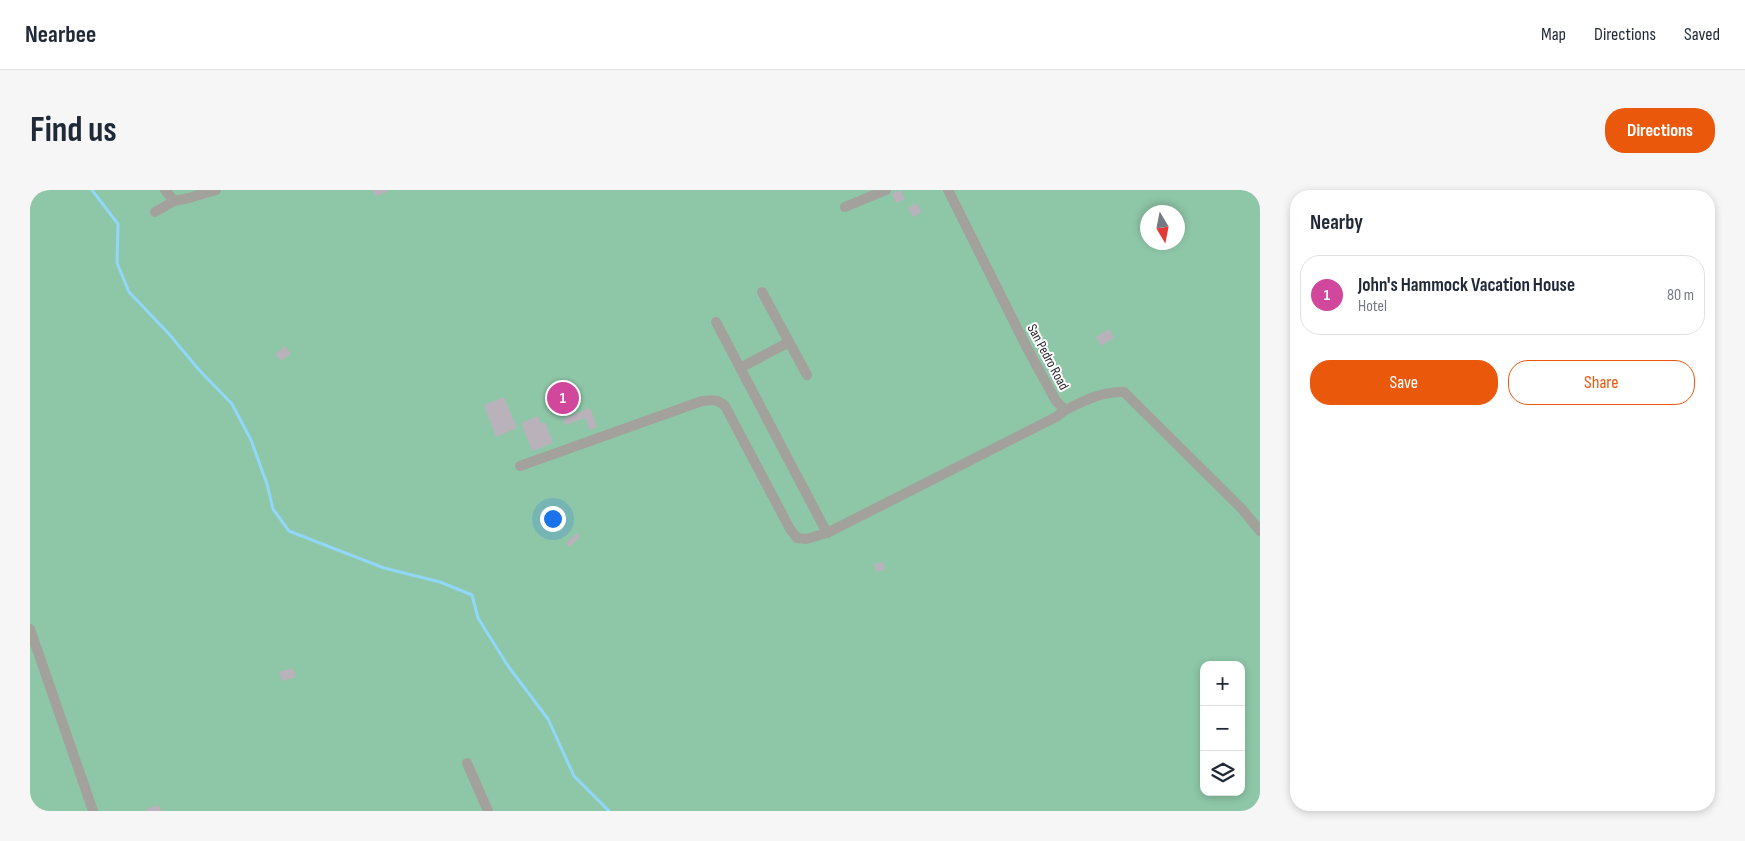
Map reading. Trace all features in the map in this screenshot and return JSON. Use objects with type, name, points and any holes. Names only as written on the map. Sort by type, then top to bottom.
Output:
[{"type":"street","points":[[165,190],[174,201]]},
{"type":"street","points":[[155,212],[174,201],[216,190]]},
{"type":"street","points":[[845,207],[886,190]]},
{"type":"street","name":"San Pedro Road","points":[[948,190],[1027,348],[1056,401],[1065,410],[1104,393],[1111,391],[1124,392],[1242,509],[1260,531]]},
{"type":"street","points":[[762,292],[807,376]]},
{"type":"street","points":[[716,322],[827,533]]},
{"type":"street","points":[[740,368],[789,342]]},
{"type":"street","points":[[520,466],[702,401],[713,400],[721,402],[725,406],[790,529],[797,538],[806,539],[827,533],[1056,417],[1065,410]]},
{"type":"street","points":[[30,629],[93,811]]},
{"type":"street","points":[[467,762],[488,811]]},
{"type":"green space","points":[[30,190],[1260,190],[1260,811],[30,811]]},
{"type":"building","points":[[373,190],[387,190],[388,192],[375,196]]},
{"type":"building","points":[[900,190],[905,199],[896,203],[891,194]]},
{"type":"building","points":[[917,203],[921,212],[913,217],[908,208]]},
{"type":"building","points":[[1109,329],[1114,338],[1101,346],[1096,337]]},
{"type":"building","points":[[285,346],[291,353],[281,361],[275,354]]},
{"type":"building","points":[[568,379],[576,400],[561,407],[552,386]]},
{"type":"building","points":[[504,397],[517,428],[496,437],[484,405]]},
{"type":"building","points":[[590,408],[597,427],[590,430],[585,418],[565,425],[563,419]]},
{"type":"building","points":[[538,416],[541,424],[545,422],[553,443],[532,451],[521,423]]},
{"type":"building","points":[[577,533],[580,537],[569,547],[566,543]]},
{"type":"building","points":[[883,562],[885,570],[876,572],[874,564]]},
{"type":"building","points":[[293,668],[296,677],[282,681],[279,672]]},
{"type":"building","points":[[158,805],[162,811],[147,811],[146,809]]},
{"type":"waterway","points":[[92,190],[118,224],[117,263],[129,292],[232,404],[251,440],[267,484],[273,509],[289,531],[384,568],[440,582],[472,595],[478,618],[508,666],[548,719],[574,776],[609,811]]},
{"type":"place","name":"John's Hammock Vacation House","points":[[563,398]]}]
